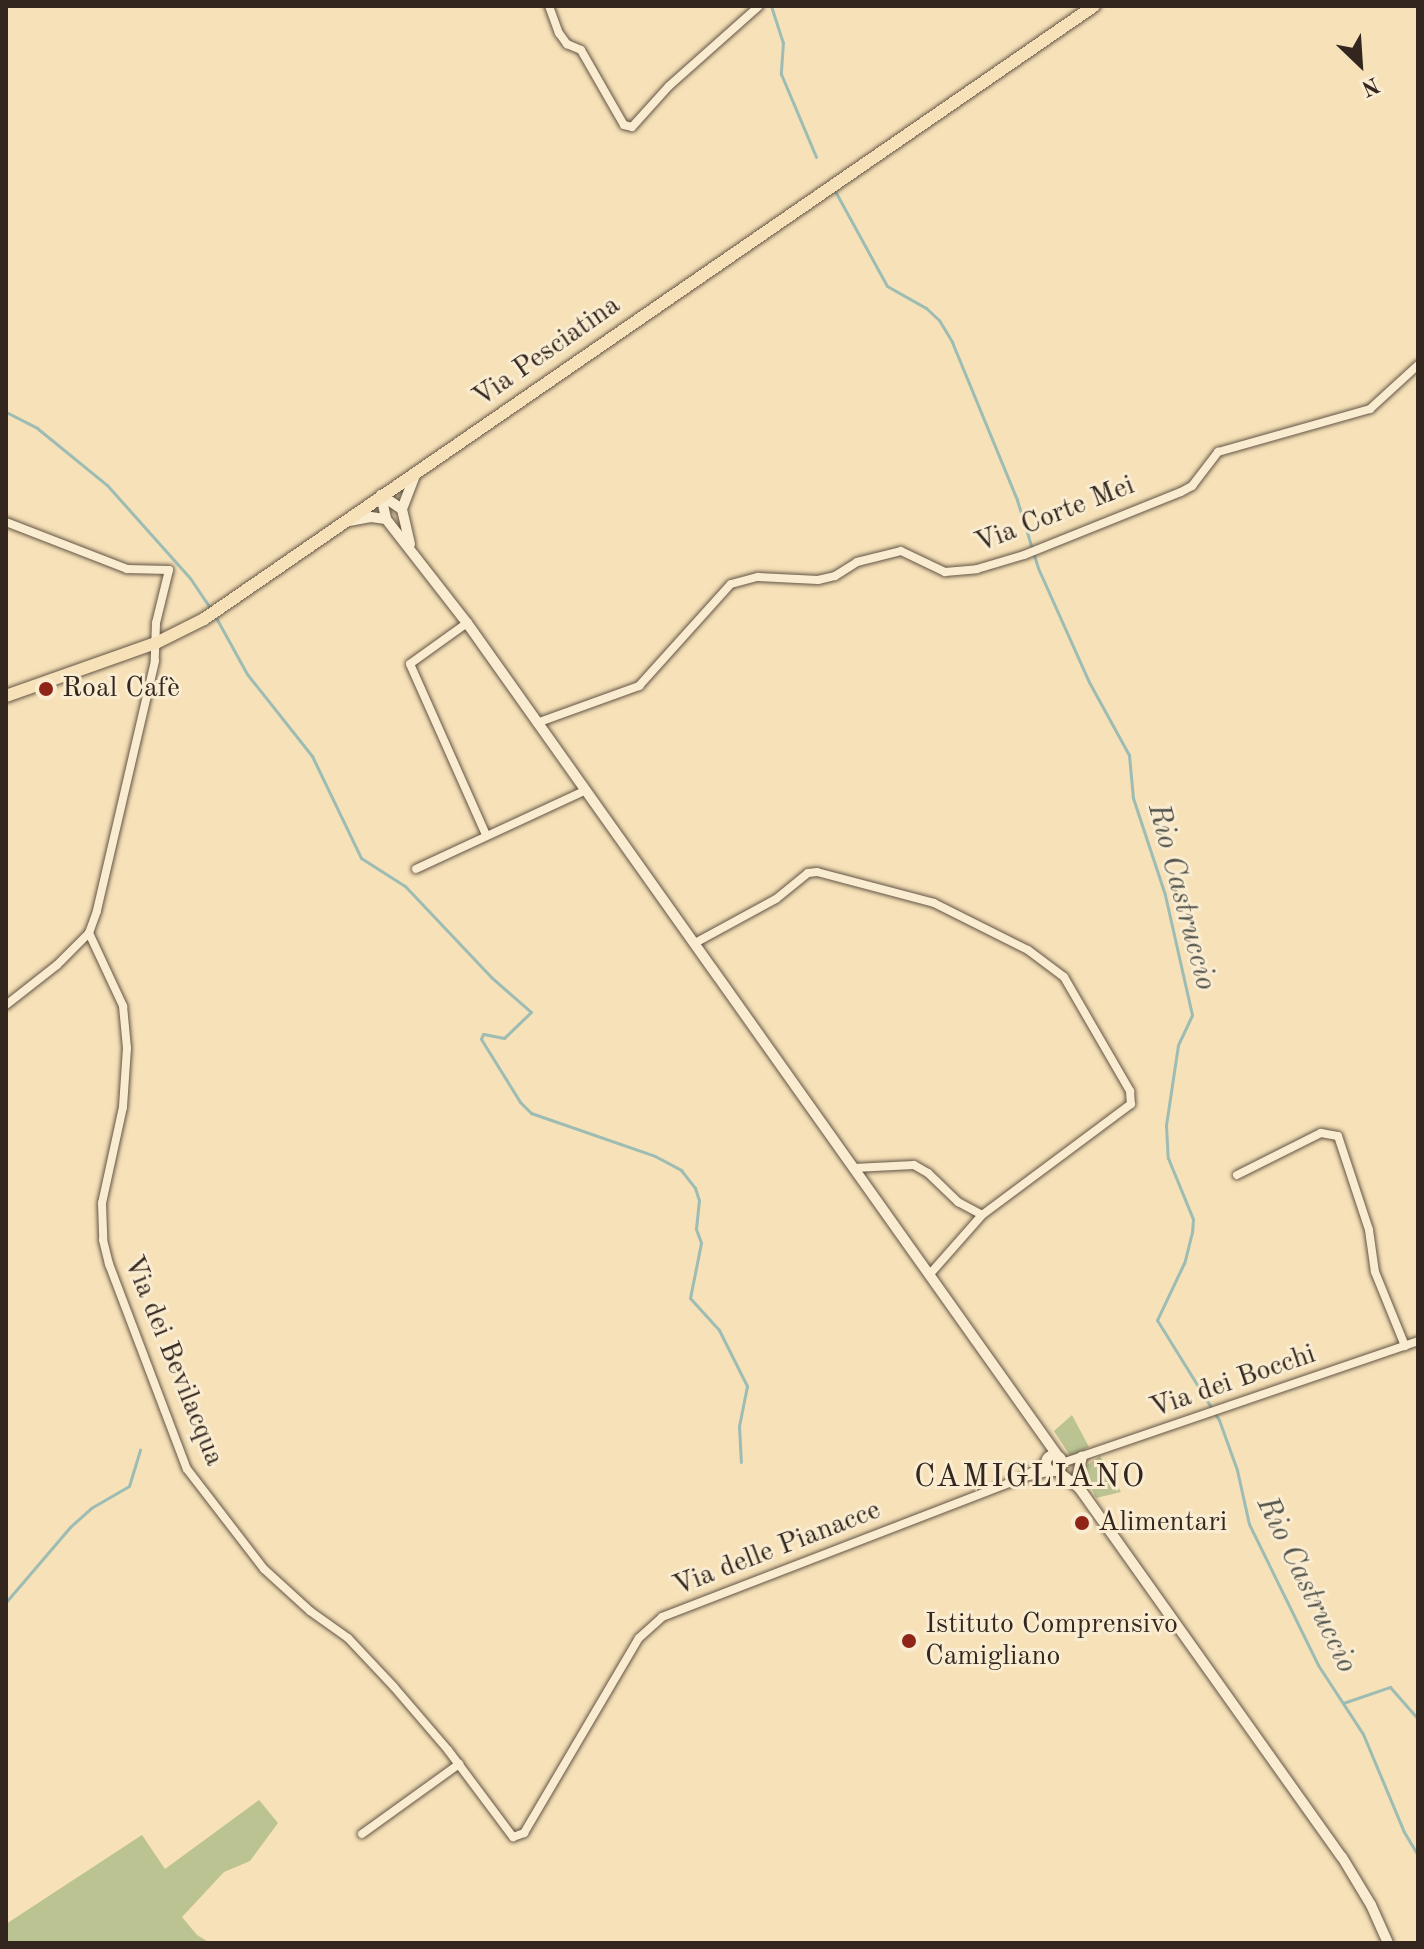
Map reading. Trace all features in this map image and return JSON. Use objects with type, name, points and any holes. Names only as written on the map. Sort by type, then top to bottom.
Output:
[{"type":"main road","name":"Via Pesciatina","points":[[6,696],[156,643],[213,613],[1094,6]]},
{"type":"street","points":[[549,6],[559,33],[567,44],[581,50],[624,125],[632,127],[669,86],[759,6]]},
{"type":"street","name":"Via Corte Mei","points":[[537,723],[639,686],[724,588],[740,580],[758,577],[818,580],[835,576],[857,562],[901,551],[945,572],[977,569],[1037,551],[1192,486],[1218,452],[1370,409],[1418,365]]},
{"type":"street","points":[[410,546],[402,509],[417,470]]},
{"type":"street","points":[[381,495],[402,509]]},
{"type":"street","points":[[381,495],[386,519],[467,623],[1043,1434],[1055,1464],[1078,1484],[1342,1857],[1371,1905],[1388,1943]]},
{"type":"street","points":[[342,523],[371,517],[386,519]]},
{"type":"street","points":[[6,522],[127,569],[169,570],[103,888],[89,933],[31,987],[6,1005]]},
{"type":"street","points":[[467,623],[410,664],[486,835]]},
{"type":"street","points":[[416,869],[586,790]]},
{"type":"street","points":[[695,943],[776,899],[808,873],[817,872],[934,903],[982,925],[1058,970],[1079,999],[1130,1091],[1131,1104],[982,1215],[930,1274]]},
{"type":"street","name":"Via dei Bevilacqua","points":[[89,933],[123,1006],[127,1048],[123,1107],[102,1203],[103,1240],[112,1274],[187,1469],[264,1569],[310,1611],[348,1638],[459,1764],[513,1837]]},
{"type":"street","points":[[1237,1175],[1321,1133],[1338,1136],[1369,1230],[1375,1272],[1405,1346]]},
{"type":"street","points":[[854,1168],[914,1165],[928,1173],[958,1202],[982,1215]]},
{"type":"street","name":"Via dei Bocchi","points":[[1055,1464],[1418,1341]]},
{"type":"street","points":[[1078,1484],[1082,1457]]},
{"type":"street","name":"Via delle Pianacce","points":[[513,1837],[524,1833],[639,1638],[662,1617],[1055,1464]]},
{"type":"street","points":[[362,1834],[459,1764]]},
{"type":"green space","points":[[1072,1415],[1089,1447],[1071,1457],[1054,1431]]},
{"type":"green space","points":[[1100,1456],[1121,1492],[1096,1498],[1083,1468]]},
{"type":"green space","points":[[259,1800],[278,1823],[250,1861],[224,1872],[182,1917],[197,1935],[210,1943],[6,1943],[6,1924],[142,1835],[165,1869]]},
{"type":"waterway","name":"Rio Castruccio","points":[[771,6],[783,42],[781,74],[816,157]]},
{"type":"waterway","name":"Rio Castruccio","points":[[835,191],[887,286],[926,308],[939,320],[952,342],[1017,500],[1038,568],[1089,682],[1129,755],[1133,798],[1165,895],[1192,1015],[1178,1045],[1166,1125],[1168,1158],[1193,1219],[1192,1232],[1184,1263],[1157,1320],[1219,1420],[1237,1470],[1249,1524],[1318,1665],[1363,1734],[1404,1832],[1418,1855]]},
{"type":"waterway","points":[[6,412],[37,428],[107,485],[190,578],[210,608]]},
{"type":"waterway","points":[[214,614],[247,674],[312,756],[361,858],[405,886],[491,977],[531,1012],[504,1038],[483,1034],[481,1039],[520,1102],[531,1113],[655,1156],[681,1170],[695,1188],[699,1200],[696,1229],[701,1243],[690,1298],[719,1330],[747,1386],[739,1426],[741,1462]]},
{"type":"waterway","points":[[6,1602],[70,1527],[91,1508],[129,1486],[140,1450]]},
{"type":"waterway","points":[[1343,1703],[1390,1687],[1418,1719]]},
{"type":"place","name":"Roal Cafè","points":[[46,689]]},
{"type":"place","name":"Alimentari","points":[[1082,1523]]},
{"type":"place","name":"Istituto Comprensivo Camigliano","points":[[909,1641]]},
{"type":"district","name":"CAMIGLIANO","points":[[1030,1478]]}]
